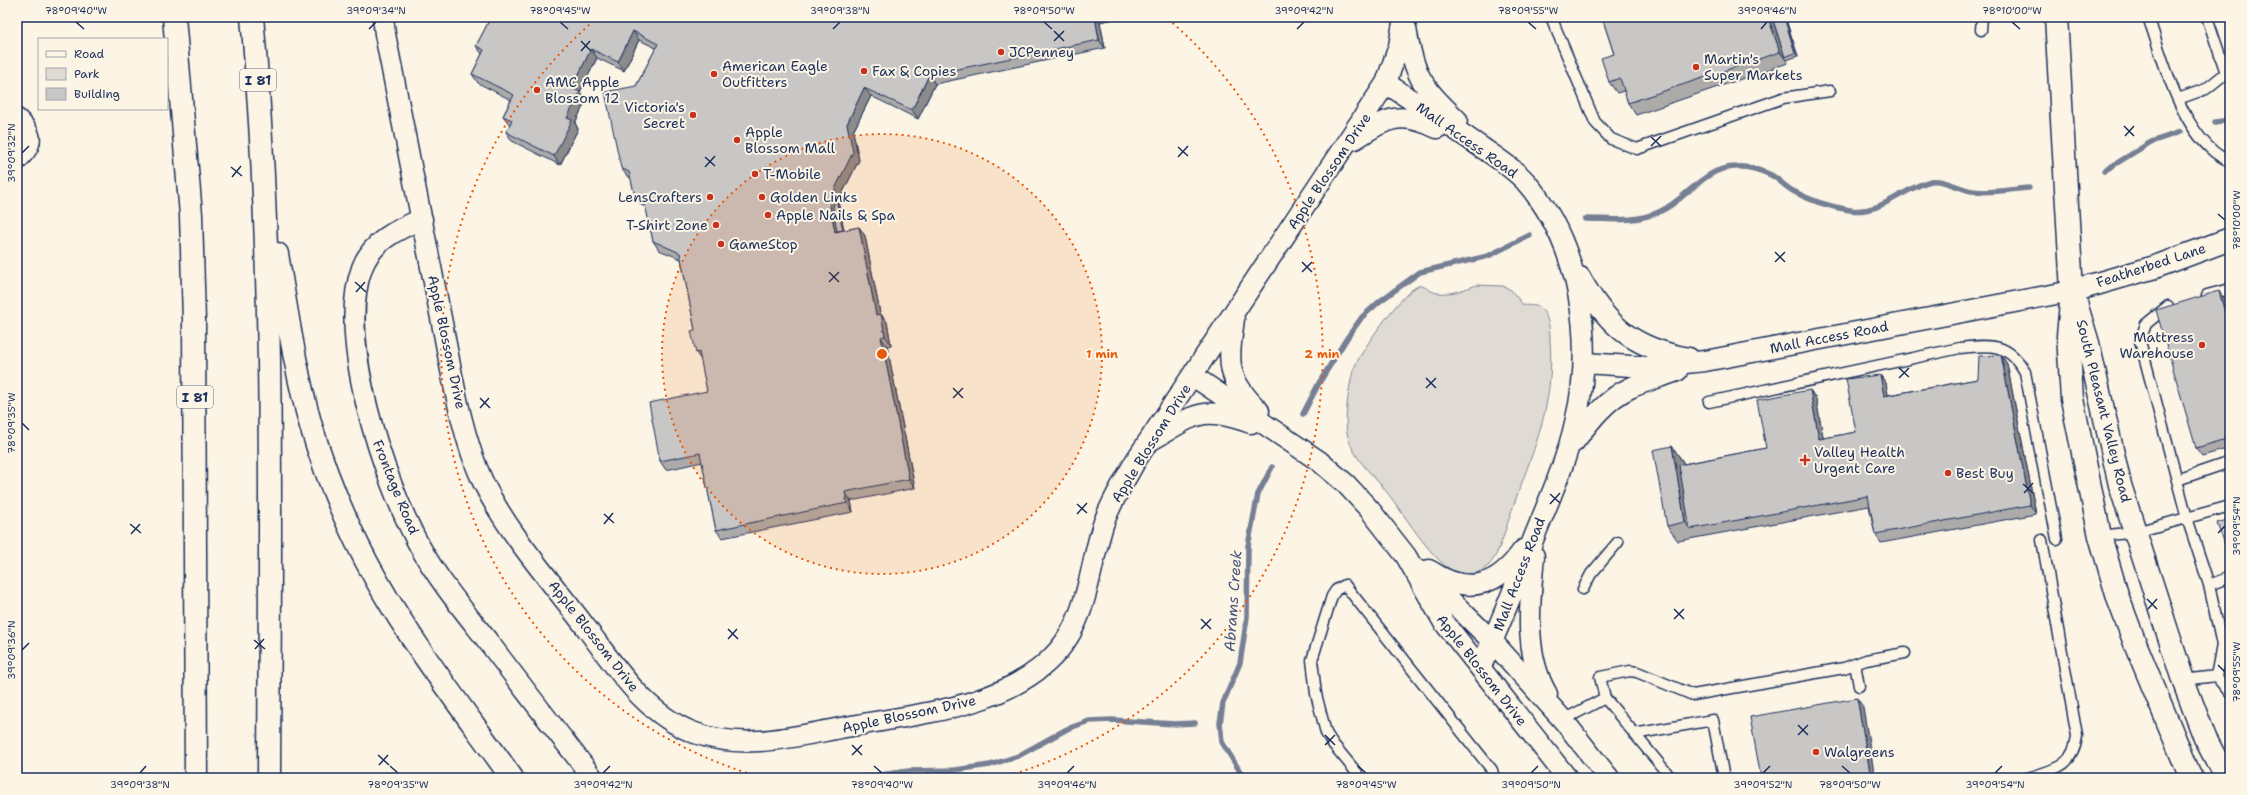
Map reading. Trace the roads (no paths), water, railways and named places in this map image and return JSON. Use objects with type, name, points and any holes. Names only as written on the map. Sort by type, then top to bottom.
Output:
[{"type":"main road","name":"I 81","points":[[174,17],[191,215],[194,321],[196,778]]},
{"type":"main road","name":"I 81","points":[[252,17],[262,143],[271,398],[269,778]]},
{"type":"main road","name":"South Pleasant Valley Road","points":[[2056,17],[2072,291],[2068,336],[2072,399],[2100,536],[2130,630],[2190,778]]},
{"type":"main road","points":[[262,143],[289,329],[300,383],[312,427],[337,496],[377,581],[399,617],[512,778]]},
{"type":"main road","name":"Featherbed Lane","points":[[2072,291],[2155,267],[2230,239]]},
{"type":"main road","name":"South Pleasant Valley Road","points":[[2072,291],[2088,343],[2120,485],[2183,680],[2205,738],[2226,778]]},
{"type":"street","name":"Apple Blossom Drive","points":[[383,17],[385,34],[464,425],[472,453],[489,493],[508,524],[631,686],[662,715],[695,733],[737,742],[781,740],[938,710],[993,695],[1027,678],[1058,651],[1078,620],[1105,520],[1118,492],[1386,83],[1399,46],[1404,17]]},
{"type":"street","points":[[1404,17],[1412,59],[1417,74],[1434,98],[1490,154]]},
{"type":"street","name":"Mall Access Road","points":[[1386,83],[1514,170],[1536,194],[1556,228],[1568,256],[1581,312],[1585,363],[1576,418],[1567,451],[1493,642],[1480,668]]},
{"type":"street","points":[[1348,143],[1389,119],[1407,116],[1426,122],[1490,154]]},
{"type":"street","points":[[17,119],[26,128],[30,136],[27,150],[17,160]]},
{"type":"street","name":"Frontage Road","points":[[422,219],[404,226],[382,240],[362,267],[358,285],[356,322],[357,348],[371,424],[406,518],[437,574],[593,778]]},
{"type":"street","points":[[1568,256],[1601,311],[1619,329],[1651,348],[1669,354],[1705,361]]},
{"type":"street","name":"Mall Access Road","points":[[1585,363],[1646,366],[1705,361],[2072,291]]},
{"type":"street","points":[[1235,314],[1229,354],[1233,376],[1247,399],[1283,435]]},
{"type":"street","points":[[1567,451],[1592,419],[1616,397],[1629,389],[1705,361]]},
{"type":"street","name":"Apple Blossom Drive","points":[[1193,376],[1283,435],[1319,461],[1346,484],[1370,510],[1406,556],[1493,642],[1563,720],[1609,778]]},
{"type":"street","points":[[1150,441],[1190,418],[1212,412],[1226,414],[1283,435]]},
{"type":"street","points":[[1406,556],[1442,579],[1472,586],[1486,583],[1512,565],[1536,532]]},
{"type":"street","points":[[1536,532],[1530,595],[1534,661],[1540,682],[1563,720]]},
{"type":"street","name":"Apple Blossom Drive","points":[[1406,556],[1443,621],[1567,778]]},
{"type":"lane","points":[[1551,17],[1595,122],[1611,139],[1637,149],[1783,98],[1830,91]]},
{"type":"lane","points":[[1981,30],[1982,17]]},
{"type":"lane","points":[[2148,17],[2178,99],[2198,133],[2207,144],[2230,162]]},
{"type":"lane","points":[[2178,99],[2206,89],[2226,73],[2207,17]]},
{"type":"lane","points":[[2195,299],[2230,289]]},
{"type":"lane","points":[[2180,303],[2166,307],[2146,324],[2140,341],[2187,518],[2226,643],[2216,676]]},
{"type":"lane","points":[[1709,402],[1960,348],[1980,346],[2006,350],[2014,355],[2025,372],[2057,539]]},
{"type":"lane","points":[[2177,480],[2230,462]]},
{"type":"lane","points":[[2100,536],[2136,532],[2230,506]]},
{"type":"lane","points":[[2028,778],[2053,770],[2069,760],[2073,753],[2077,736],[2042,540]]},
{"type":"lane","points":[[1583,589],[1591,574],[1618,542]]},
{"type":"lane","points":[[2209,585],[2230,577]]},
{"type":"lane","points":[[1357,773],[1333,744],[1326,733],[1316,694],[1312,660],[1332,596],[1341,586],[1346,585],[1492,770],[1494,778]]},
{"type":"lane","points":[[1671,778],[1605,698],[1600,677],[1630,671],[1637,672],[1693,695],[1844,668],[1855,664],[1905,653]]},
{"type":"lane","points":[[1855,664],[1859,686]]},
{"type":"lane","points":[[2183,680],[2216,676]]},
{"type":"lane","points":[[2216,676],[2230,693]]},
{"type":"lane","points":[[1563,720],[1605,698]]},
{"type":"lane","points":[[1634,734],[1713,720],[1724,778]]},
{"type":"waterway","name":"Abrams Creek","points":[[2215,122],[2230,120]]},
{"type":"waterway","name":"Abrams Creek","points":[[2104,171],[2151,142],[2180,132]]},
{"type":"waterway","name":"Abrams Creek","points":[[1585,219],[1622,220],[1641,218],[1659,212],[1669,207],[1714,172],[1724,168],[1736,167],[1749,168],[1763,172],[1774,177],[1790,189],[1806,197],[1828,205],[1850,210],[1871,209],[1921,184],[1931,181],[1941,181],[1967,190],[1978,192],[2029,188]]},
{"type":"waterway","name":"Abrams Creek","points":[[1303,414],[1319,383],[1347,338],[1362,317],[1380,301],[1420,272],[1488,256],[1530,235]]},
{"type":"waterway","name":"Abrams Creek","points":[[1244,778],[1222,742],[1220,723],[1223,703],[1240,663],[1247,617],[1248,546],[1258,494],[1272,467]]},
{"type":"waterway","points":[[858,778],[909,771],[955,770],[990,765],[1018,756],[1067,729],[1089,721],[1112,720],[1175,724],[1195,723]]},
{"type":"place","name":"JCPenney","points":[[1001,52]]},
{"type":"place","name":"Martin's Super Markets","points":[[1696,67]]},
{"type":"place","name":"Fax & Copies","points":[[864,71]]},
{"type":"place","name":"American Eagle Outfitters","points":[[714,74]]},
{"type":"place","name":"AMC Apple Blossom 12","points":[[537,90]]},
{"type":"place","name":"Victoria's Secret","points":[[693,115]]},
{"type":"place","name":"Apple Blossom Mall","points":[[737,140]]},
{"type":"place","name":"T-Mobile","points":[[755,174]]},
{"type":"place","name":"LensCrafters","points":[[710,197]]},
{"type":"place","name":"Golden Links","points":[[762,197]]},
{"type":"place","name":"Apple Nails & Spa","points":[[768,215]]},
{"type":"place","name":"T-Shirt Zone","points":[[716,225]]},
{"type":"place","name":"GameStop","points":[[721,244]]},
{"type":"place","name":"Mattress Warehouse","points":[[2202,345]]},
{"type":"place","name":"Valley Health Urgent Care","points":[[1805,460]]},
{"type":"place","name":"Best Buy","points":[[1948,473]]},
{"type":"place","name":"Walgreens","points":[[1816,752]]}]
